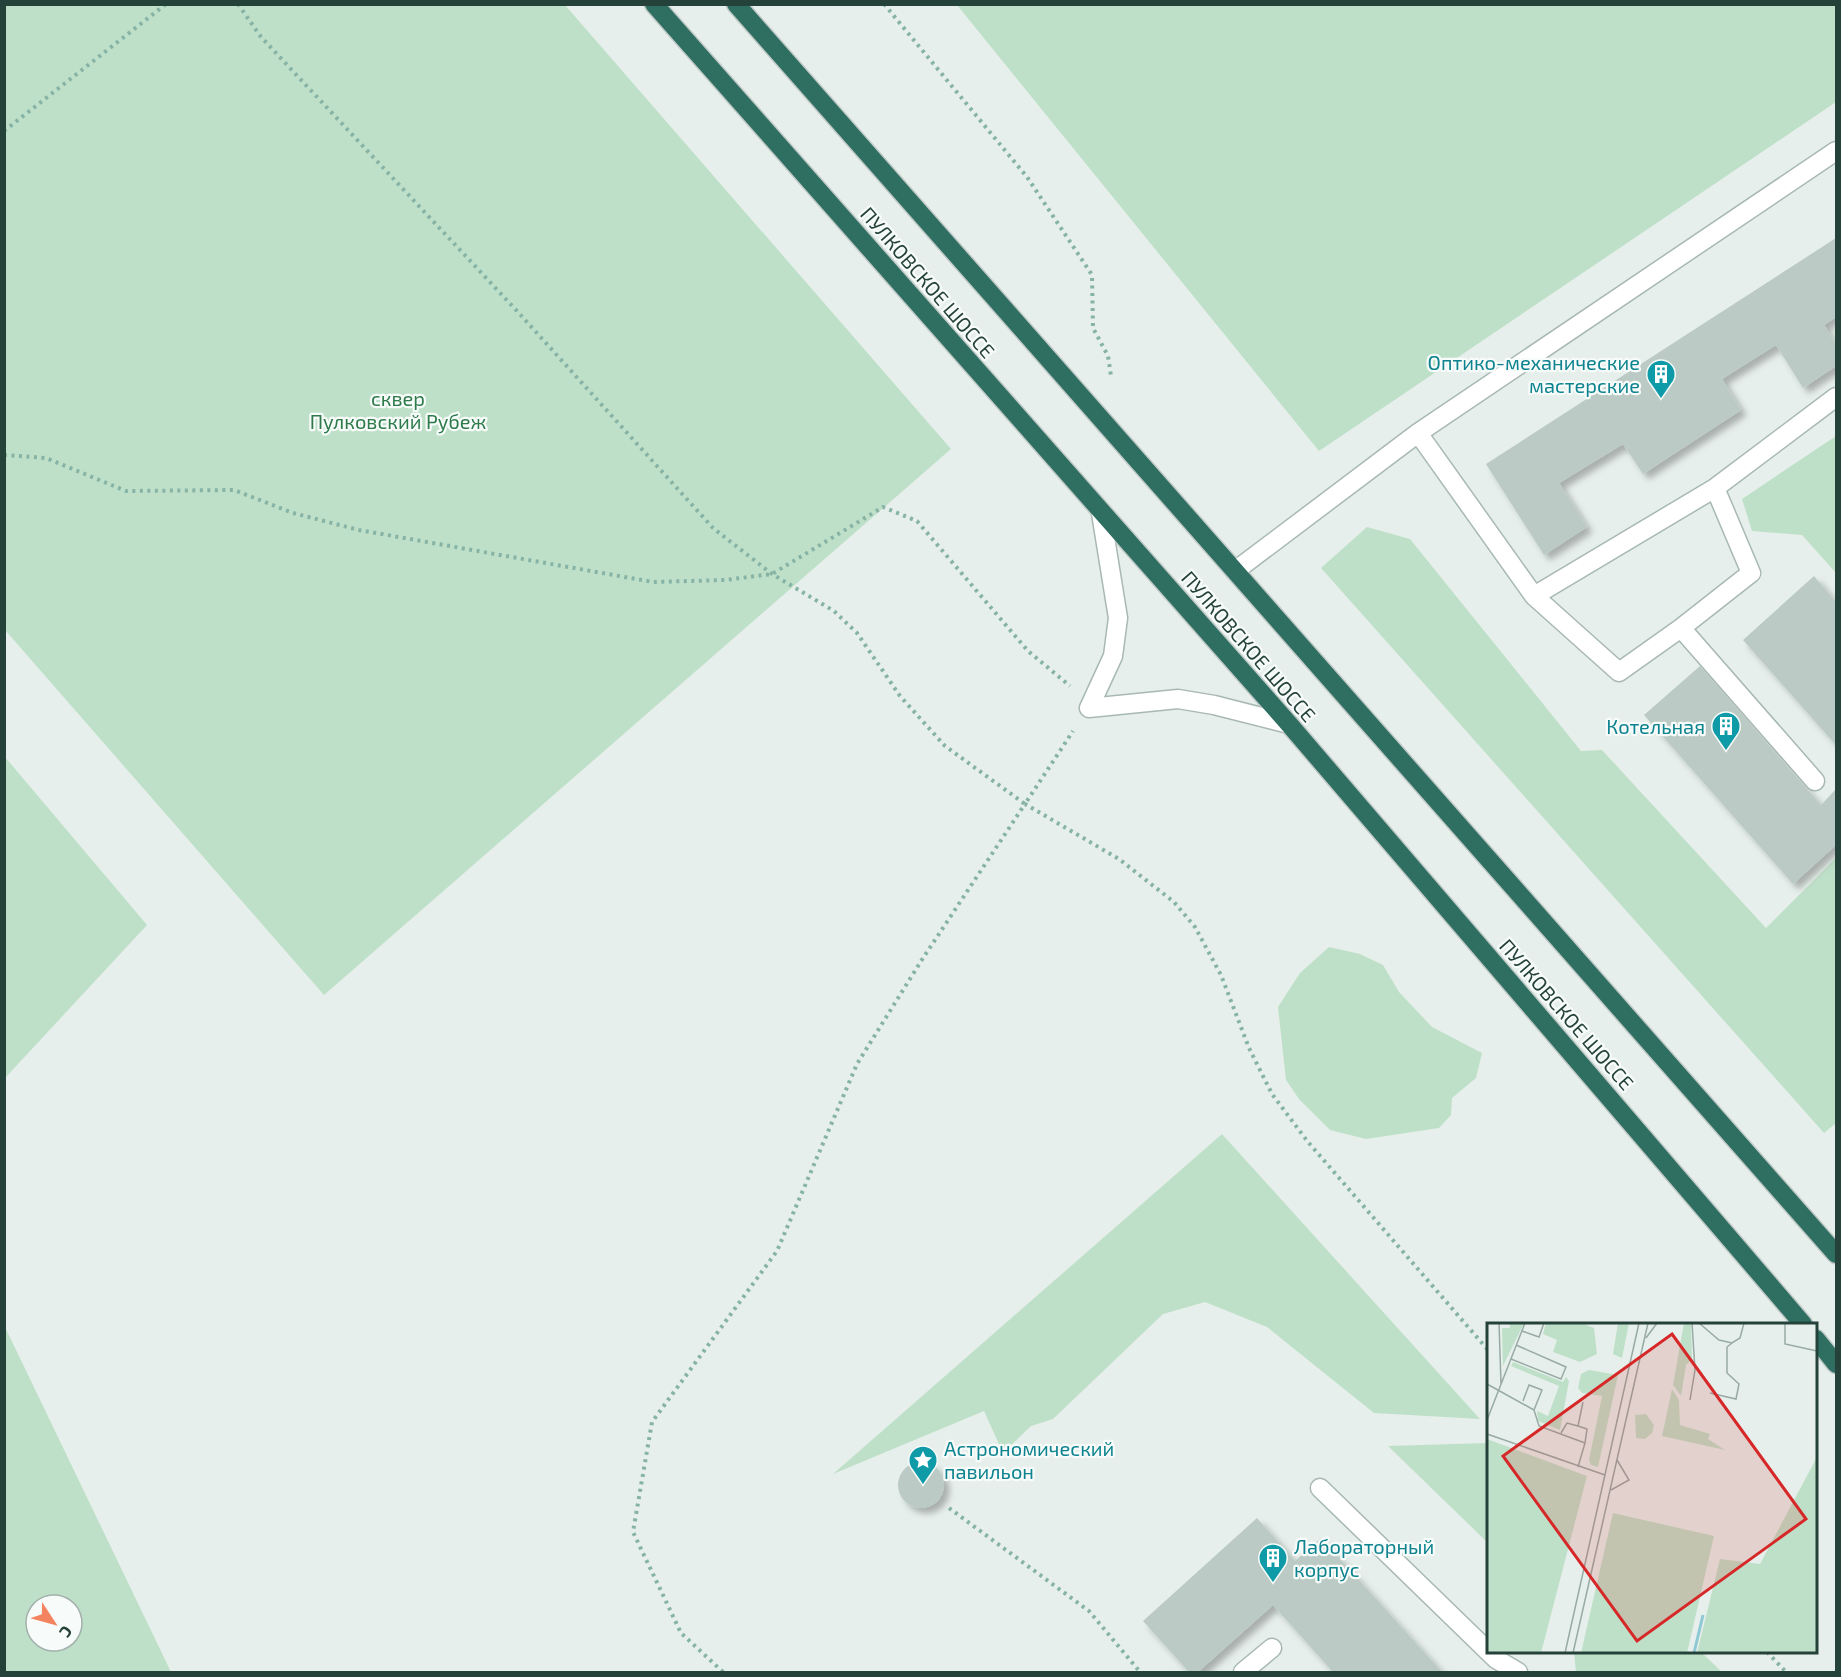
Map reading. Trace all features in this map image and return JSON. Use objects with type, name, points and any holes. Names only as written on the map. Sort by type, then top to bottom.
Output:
[{"type":"highway","name":"ПУЛКОВСКОЕ ШОССЕ","points":[[654,4],[1288,724],[1802,1323]]},
{"type":"highway","name":"ПУЛКОВСКОЕ ШОССЕ","points":[[736,4],[1836,1254]]},
{"type":"highway","points":[[1817,1342],[1836,1364]]},
{"type":"street","points":[[1235,571],[1418,434],[1836,151]]},
{"type":"street","points":[[1534,596],[1715,488],[1836,397]]},
{"type":"street","points":[[1418,434],[1534,596],[1619,672],[1682,628],[1751,573],[1715,488]]},
{"type":"street","points":[[1101,513],[1118,618],[1113,656],[1089,708],[1119,707],[1149,700],[1178,699],[1215,705],[1288,724]]},
{"type":"street","points":[[1682,628],[1815,781]]},
{"type":"street","points":[[1320,1488],[1487,1650]]},
{"type":"street","points":[[1243,1672],[1272,1648]]},
{"type":"street","points":[[1490,1653],[1518,1672]]},
{"type":"path","points":[[4,131],[166,4]]},
{"type":"path","points":[[238,4],[261,37],[517,310],[713,528],[772,574],[834,610],[857,633],[900,696],[945,746],[1025,804],[1119,859],[1174,902],[1195,927],[1221,975],[1249,1048],[1272,1094],[1308,1142],[1487,1349]]},
{"type":"path","points":[[884,4],[1028,177],[1092,275],[1094,328],[1108,356],[1111,376]]},
{"type":"path","points":[[4,455],[46,458],[91,479],[126,491],[234,490],[293,513],[359,530],[653,582],[725,580],[772,574],[883,507],[917,521],[1028,651],[1070,686]]},
{"type":"path","points":[[723,1672],[681,1633],[633,1533],[652,1422],[777,1251],[857,1064],[929,949],[1089,708]]},
{"type":"path","points":[[949,1508],[1089,1611],[1140,1672]]},
{"type":"path","points":[[1768,1653],[1786,1672]]},
{"type":"green space","name":"сквер Пулковский Рубеж","points":[[4,5],[565,5],[951,449],[324,995],[5,630]]},
{"type":"green space","points":[[957,5],[1836,5],[1836,102],[1319,451]]},
{"type":"green space","points":[[1836,436],[1836,573],[1802,535],[1752,531],[1742,499]]},
{"type":"green space","points":[[1367,527],[1410,539],[1581,751],[1602,750],[1766,928],[1836,858],[1836,1123],[1824,1133],[1321,568]]},
{"type":"green space","points":[[5,757],[147,925],[4,1078]]},
{"type":"green space","points":[[1329,947],[1360,954],[1383,965],[1399,992],[1432,1027],[1482,1053],[1476,1078],[1452,1098],[1451,1115],[1439,1128],[1366,1139],[1330,1130],[1299,1099],[1286,1080],[1278,1007],[1300,973]]},
{"type":"green space","points":[[1222,1134],[1480,1419],[1374,1413],[1267,1327],[1205,1302],[1163,1314],[1053,1419],[1031,1426],[1003,1453],[984,1411],[833,1474]]},
{"type":"green space","points":[[4,1327],[5,1327],[171,1672],[5,1672]]},
{"type":"green space","points":[[1487,1443],[1487,1542],[1388,1446]]},
{"type":"green space","points":[[1574,1653],[1702,1653],[1722,1672],[1576,1672]]},
{"type":"building","name":"Оптико-механические мастерские","points":[[1836,238],[1836,317],[1824,325],[1836,344],[1836,366],[1803,388],[1776,345],[1722,379],[1741,410],[1643,474],[1623,444],[1559,483],[1587,527],[1544,555],[1486,464]]},
{"type":"building","points":[[1814,576],[1836,602],[1836,745],[1743,640]]},
{"type":"building","name":"Котельная","points":[[1700,666],[1821,805],[1836,789],[1836,845],[1793,884],[1644,715]]},
{"type":"building","points":[[921,1462],[937,1469],[944,1485],[937,1501],[921,1508],[905,1501],[898,1485],[905,1469]]},
{"type":"building","name":"Лабораторный корпус","points":[[1257,1518],[1295,1561],[1321,1538],[1442,1672],[1333,1672],[1273,1605],[1198,1672],[1189,1672],[1143,1621]]},
{"type":"place","name":"Оптико-механические мастерские","points":[[1661,400]]},
{"type":"place","name":"Котельная","points":[[1726,752]]},
{"type":"place","name":"Астрономический павильон","points":[[923,1486]]},
{"type":"place","name":"Лабораторный корпус","points":[[1273,1584]]}]
